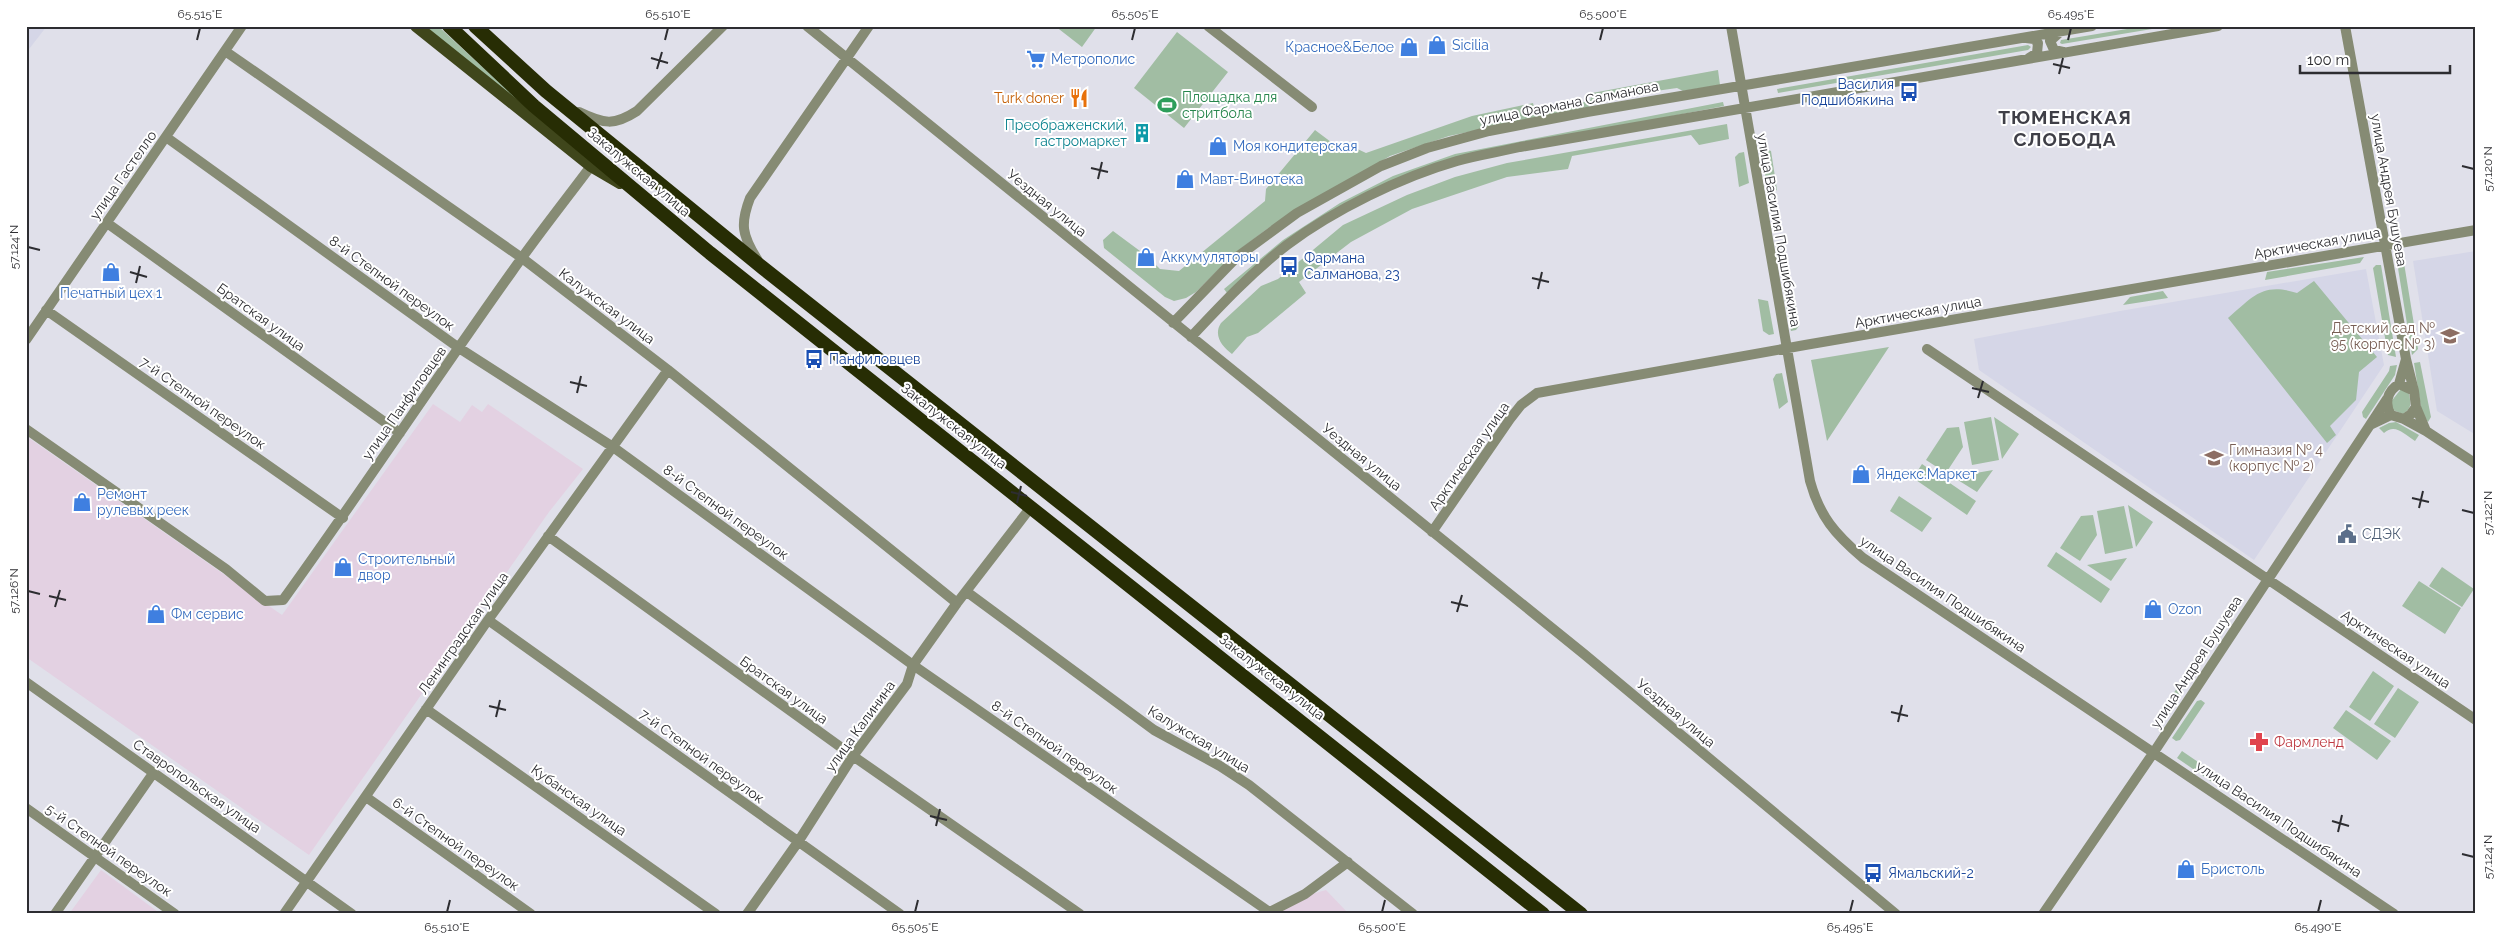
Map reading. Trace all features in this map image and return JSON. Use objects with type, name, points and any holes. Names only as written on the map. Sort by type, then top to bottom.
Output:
[{"type":"highway","name":"Закалужская улица","points":[[449,26],[534,106],[710,252],[1543,914]]},
{"type":"highway","points":[[475,26],[562,104],[763,268],[1581,914]]},
{"type":"main road","points":[[416,26],[591,166],[641,195]]},
{"type":"street","name":"улица Гастелло","points":[[26,340],[242,26]]},
{"type":"street","points":[[562,104],[590,118],[607,123],[622,121],[637,111],[723,26]]},
{"type":"street","name":"Уездная улица","points":[[807,26],[1584,654],[1896,914]]},
{"type":"street","points":[[763,268],[746,242],[743,227],[744,213],[750,198],[869,26]]},
{"type":"street","points":[[1208,26],[1312,107]]},
{"type":"street","name":"улица Василия Подшибякина","points":[[1730,26],[1786,349],[1816,503],[1825,520],[1841,539],[1863,558],[1894,580],[2394,914]]},
{"type":"street","name":"улица Фармана Салманова","points":[[1173,323],[1237,257],[1297,213],[1381,166],[1427,148],[1489,131],[2092,26]]},
{"type":"street","points":[[1191,337],[1248,280],[1288,245],[1329,219],[1400,182],[1456,161],[1502,151],[2218,26]]},
{"type":"street","name":"улица Андрея Бушуева","points":[[2345,26],[2384,245],[2414,391]]},
{"type":"street","points":[[2061,31],[2053,36],[2050,41],[2054,50],[2064,52]]},
{"type":"street","points":[[2025,38],[2034,39],[2038,43],[2037,53],[2028,58]]},
{"type":"street","name":"Калужская улица","points":[[225,51],[522,258],[668,370],[957,603]]},
{"type":"street","name":"8-й Степной переулок","points":[[166,137],[459,348],[613,448],[913,664],[1267,912]]},
{"type":"street","name":"улица Панфиловцев","points":[[26,429],[226,569],[266,601],[283,600],[343,518],[522,258],[591,166]]},
{"type":"street","name":"Братская улица","points":[[107,224],[400,433]]},
{"type":"street","name":"Арктическая улица","points":[[1432,532],[1510,419],[1529,397],[1537,393],[2476,230]]},
{"type":"street","name":"7-й Степной переулок","points":[[46,310],[343,518]]},
{"type":"street","name":"Арктическая улица","points":[[1927,349],[2476,720]]},
{"type":"street","points":[[2406,359],[2399,384],[2387,398],[2386,408],[2391,415],[2404,419],[2426,431],[2476,464]]},
{"type":"street","name":"Ленинградская улица","points":[[284,914],[488,620],[668,370]]},
{"type":"street","points":[[2399,384],[2414,391],[2416,407],[2426,431]]},
{"type":"street","name":"улица Андрея Бушуева","points":[[2044,914],[2154,752],[2387,398]]},
{"type":"street","points":[[2404,419],[2416,407]]},
{"type":"street","points":[[2370,425],[2391,415]]},
{"type":"street","name":"улица Калинина","points":[[747,914],[798,842],[853,756],[907,684],[913,664],[1031,507]]},
{"type":"street","name":"Братская улица","points":[[548,536],[853,756],[1080,914]]},
{"type":"street","name":"Калужская улица","points":[[967,592],[1154,730],[1220,766],[1249,785],[1412,914]]},
{"type":"street","name":"7-й Степной переулок","points":[[488,620],[900,914]]},
{"type":"street","name":"Ставропольская улица","points":[[26,682],[352,914]]},
{"type":"street","name":"Кубанская улица","points":[[426,709],[716,914]]},
{"type":"street","points":[[55,914],[154,772]]},
{"type":"street","name":"6-й Степной переулок","points":[[366,797],[531,914]]},
{"type":"street","name":"5-й Степной переулок","points":[[26,808],[175,914]]},
{"type":"street","points":[[1267,912],[1305,894],[1348,862]]},
{"type":"shaded area","points":[[26,26],[47,26],[26,53]]},
{"type":"shaded area","name":"Детский сад № 95 (корпус № 3)","points":[[2476,251],[2476,435],[2437,411],[2413,261]]},
{"type":"shaded area","name":"Гимназия № 4 (корпус № 2)","points":[[2366,269],[2384,365],[2254,560],[1979,370],[1974,339],[2120,311]]},
{"type":"shaded area","points":[[433,404],[460,422],[472,405],[482,412],[488,404],[583,469],[549,512],[309,855],[26,657],[26,436],[282,615]]},
{"type":"shaded area","points":[[101,870],[161,914],[69,914]]},
{"type":"shaded area","points":[[1326,890],[1349,914],[1256,914],[1260,909]]},
{"type":"green space","points":[[423,26],[438,26],[541,121]]},
{"type":"green space","points":[[1055,26],[1097,26],[1082,47]]},
{"type":"green space","points":[[2145,26],[2170,26],[2060,43],[2061,40]]},
{"type":"green space","points":[[1177,32],[1228,72],[1184,128],[1134,88]]},
{"type":"green space","points":[[2028,45],[2031,47],[2028,50],[1778,93],[1777,89]]},
{"type":"green space","points":[[1718,70],[1720,85],[1683,91],[1677,88],[1607,98],[1588,107],[1449,136],[1390,156],[1267,229],[1235,253],[1196,292],[1186,298],[1174,301],[1165,297],[1104,248],[1103,240],[1113,231],[1140,251],[1138,254],[1147,262],[1150,259],[1160,269],[1179,271],[1265,201],[1266,189],[1315,130],[1343,151],[1351,146],[1366,153],[1472,116],[1533,103],[1535,111],[1590,101],[1592,93]]},
{"type":"green space","points":[[1723,102],[1724,106],[1455,158],[1343,206],[1227,293],[1224,289],[1283,240],[1340,203],[1393,176],[1455,154]]},
{"type":"green space","points":[[1727,124],[1729,139],[1699,145],[1691,135],[1572,156],[1568,169],[1507,177],[1412,209],[1351,242],[1299,282],[1306,293],[1258,333],[1247,337],[1232,354],[1225,348],[1218,336],[1221,323],[1261,286],[1278,279],[1343,225],[1407,195],[1455,177],[1507,163]]},
{"type":"green space","points":[[1766,149],[1771,151],[1777,190],[1772,192],[1767,188],[1762,152]]},
{"type":"green space","points":[[1744,152],[1749,183],[1739,187],[1735,157],[1739,153]]},
{"type":"green space","points":[[2364,257],[2360,263],[2265,280],[2267,272]]},
{"type":"green space","points":[[2401,261],[2404,263],[2418,349],[2412,355],[2397,262]]},
{"type":"green space","points":[[2376,265],[2381,265],[2396,357],[2388,355],[2373,268]]},
{"type":"green space","points":[[2314,281],[2377,357],[2359,372],[2356,400],[2330,426],[2336,435],[2327,443],[2228,318],[2259,294],[2275,289],[2297,293]]},
{"type":"green space","points":[[2163,291],[2168,298],[2123,305],[2130,297]]},
{"type":"green space","points":[[1794,294],[1799,326],[1796,330],[1791,331],[1784,298]]},
{"type":"green space","points":[[1758,299],[1768,301],[1774,334],[1769,335],[1763,331]]},
{"type":"green space","points":[[1889,347],[1827,441],[1811,360]]},
{"type":"green space","points":[[2420,362],[2431,417],[2428,422],[2422,414],[2414,363]]},
{"type":"green space","points":[[2397,365],[2395,375],[2366,419],[2363,417],[2362,412],[2389,371],[2390,366]]},
{"type":"green space","points":[[1782,373],[1788,402],[1779,409],[1773,379],[1776,374]]},
{"type":"green space","points":[[2401,389],[2409,394],[2410,400],[2409,408],[2403,414],[2393,410],[2390,403]]},
{"type":"green space","points":[[1991,417],[1999,460],[1972,465],[1964,422]]},
{"type":"green space","points":[[1994,417],[2019,434],[2002,459]]},
{"type":"green space","points":[[2396,422],[2419,435],[2415,441],[2396,429],[2388,430],[2384,433],[2379,428]]},
{"type":"green space","points":[[1959,427],[1963,447],[1946,473],[1926,460],[1947,428]]},
{"type":"green space","points":[[1922,464],[1976,501],[1967,515],[1913,478]]},
{"type":"green space","points":[[1993,470],[1977,492],[1953,477]]},
{"type":"green space","points":[[1899,496],[1932,518],[1922,532],[1890,511]]},
{"type":"green space","points":[[2128,505],[2153,522],[2136,547]]},
{"type":"green space","points":[[2124,506],[2133,548],[2105,554],[2097,511]]},
{"type":"green space","points":[[2093,515],[2097,535],[2080,561],[2060,548],[2081,516]]},
{"type":"green space","points":[[2056,552],[2110,589],[2101,603],[2047,566]]},
{"type":"green space","points":[[2127,558],[2111,581],[2087,565]]},
{"type":"green space","points":[[2442,567],[2474,589],[2462,607],[2429,586]]},
{"type":"green space","points":[[2419,581],[2461,608],[2445,634],[2402,606]]},
{"type":"green space","points":[[2373,671],[2394,686],[2370,721],[2349,707]]},
{"type":"green space","points":[[2179,685],[2183,689],[2182,694],[2159,729],[2155,727],[2155,722]]},
{"type":"green space","points":[[2398,688],[2419,702],[2395,738],[2374,724]]},
{"type":"green space","points":[[2201,700],[2205,703],[2180,740],[2176,741],[2172,738],[2197,701]]},
{"type":"green space","points":[[2346,710],[2391,741],[2377,760],[2333,728]]},
{"type":"green space","points":[[2182,751],[2220,777],[2212,782],[2177,758]]},
{"type":"place","name":"Sicilia","points":[[1437,45]]},
{"type":"place","name":"Красное&Белое","points":[[1409,47]]},
{"type":"place","name":"Метрополис","points":[[1036,59]]},
{"type":"place","name":"Василия Подшибякина","points":[[1909,92]]},
{"type":"place","name":"Turk doner","points":[[1079,98]]},
{"type":"place","name":"Площадка для стритбола","points":[[1167,105]]},
{"type":"place","name":"Преображенский, гастромаркет","points":[[1142,133]]},
{"type":"place","name":"Моя кондитерская","points":[[1218,146]]},
{"type":"place","name":"Мавт-Винотека","points":[[1185,179]]},
{"type":"place","name":"Аккумуляторы","points":[[1146,257]]},
{"type":"place","name":"Фармана Салманова, 23","points":[[1289,266]]},
{"type":"place","name":"Печатный цех 1","points":[[111,272]]},
{"type":"place","name":"Детский сад № 95 (корпус № 3)","points":[[2450,336]]},
{"type":"place","name":"Панфиловцев","points":[[814,359]]},
{"type":"place","name":"Гимназия № 4 (корпус № 2)","points":[[2214,458]]},
{"type":"place","name":"Яндекс.Маркет","points":[[1861,474]]},
{"type":"place","name":"Ремонт рулевых реек","points":[[82,502]]},
{"type":"place","name":"СДЭК","points":[[2347,534]]},
{"type":"place","name":"Строительный двор","points":[[343,567]]},
{"type":"place","name":"Ozon","points":[[2153,609]]},
{"type":"place","name":"Фм сервис","points":[[156,614]]},
{"type":"place","name":"Фармленд","points":[[2259,742]]},
{"type":"place","name":"Бристоль","points":[[2186,869]]},
{"type":"place","name":"Ямальский-2","points":[[1873,873]]},
{"type":"district","name":"ТЮМЕНСКАЯ СЛОБОДА","points":[[2065,128]]}]
